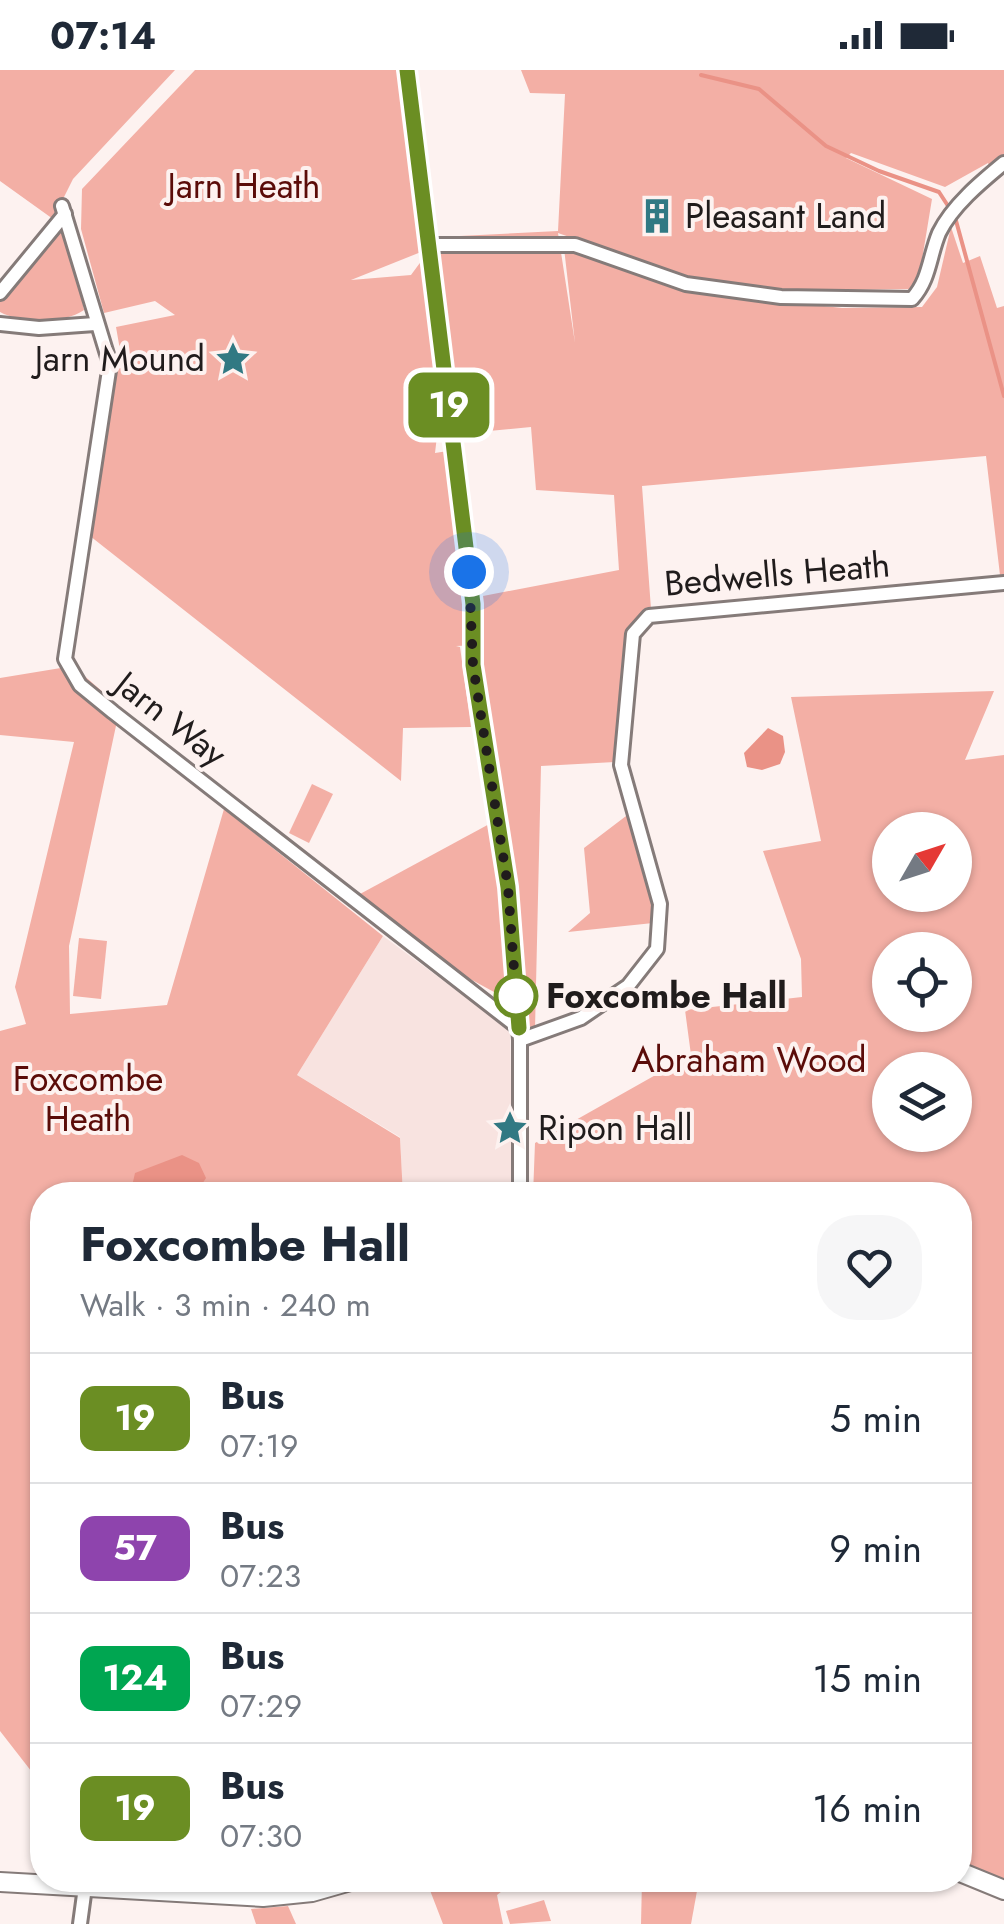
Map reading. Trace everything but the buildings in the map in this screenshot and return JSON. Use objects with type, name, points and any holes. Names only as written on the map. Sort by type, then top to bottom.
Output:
[{"type":"street","points":[[407,70],[473,604],[473,665],[508,887],[520,1034],[520,1182]]},
{"type":"street","points":[[431,245],[574,245],[686,284],[781,297],[912,299],[924,286],[940,232],[974,187],[1004,163]]},
{"type":"street","points":[[0,293],[64,210],[96,324],[39,328],[0,324]]},
{"type":"street","name":"Jarn Way","points":[[96,324],[104,333],[110,364],[65,659],[70,673],[113,712],[520,1034]]},
{"type":"street","name":"Bedwells Heath","points":[[520,1034],[582,1018],[628,986],[656,949],[660,904],[621,765],[632,634],[649,616],[1004,583]]},
{"type":"street","points":[[972,1877],[1004,1890]]},
{"type":"street","points":[[0,1882],[30,1883]]},
{"type":"street","points":[[80,1924],[81,1892]]},
{"type":"street","points":[[196,1892],[262,1896],[312,1892]]},
{"type":"shaded area","points":[[768,728],[783,736],[785,752],[780,764],[762,770],[747,767],[744,753]]},
{"type":"shaded area","points":[[383,936],[510,1030],[513,1182],[402,1182],[400,1137],[297,1075]]},
{"type":"shaded area","points":[[182,1155],[199,1163],[206,1178],[203,1182],[133,1182],[135,1173]]},
{"type":"green space","points":[[0,70],[175,70],[73,179],[53,219],[0,181]]},
{"type":"green space","name":"Jarn Heath","points":[[195,70],[402,70],[426,250],[351,280],[411,275],[439,237],[558,231],[565,94],[530,93],[521,70],[1004,70],[1004,157],[990,168],[988,163],[945,187],[851,153],[846,158],[932,199],[919,278],[912,289],[772,291],[687,278],[558,233],[575,343],[564,248],[732,296],[842,308],[922,307],[937,287],[951,227],[963,263],[980,256],[997,308],[1004,306],[1004,574],[1000,575],[986,456],[642,486],[651,609],[631,626],[627,636],[615,762],[541,766],[535,1029],[525,1024],[513,881],[480,645],[456,646],[460,647],[471,727],[403,728],[401,781],[90,536],[120,350],[116,327],[175,315],[155,301],[104,313],[81,229],[82,189]],"holes":[[[531,427],[536,490],[614,495],[619,570],[483,596],[461,449],[435,453],[437,436]]]},
{"type":"green space","points":[[68,230],[84,310],[65,318],[42,320],[0,312],[0,300],[59,231]]},
{"type":"green space","name":"Foxcombe Heath","points":[[73,666],[120,707],[69,946],[70,1014],[167,1005],[224,809],[383,936],[297,1075],[400,1138],[402,1182],[203,1182],[205,1178],[177,1182],[30,1182],[30,1770],[0,1731],[0,1031],[26,1024],[15,987],[74,742],[0,735],[0,678]]},
{"type":"green space","name":"Abraham Wood","points":[[994,691],[965,760],[1004,755],[1004,1880],[972,1865],[972,1182],[534,1182],[535,1143],[691,1055],[685,1010],[802,997],[801,959],[763,851],[821,841],[791,697]]},
{"type":"green space","points":[[312,784],[333,794],[309,843],[289,833]]},
{"type":"green space","points":[[630,813],[651,885],[653,923],[568,932],[590,913],[584,848]]},
{"type":"green space","points":[[493,822],[505,979],[494,992],[461,974],[360,894]]},
{"type":"green space","points":[[79,938],[107,941],[101,999],[73,996]]},
{"type":"green space","points":[[431,1892],[501,1892],[497,1895],[503,1924],[443,1924]]},
{"type":"green space","points":[[642,1892],[697,1892],[691,1924],[641,1924]]},
{"type":"green space","points":[[544,1900],[551,1921],[510,1924],[506,1911]]},
{"type":"green space","points":[[288,1906],[296,1924],[256,1924],[251,1909]]},
{"type":"waterway","points":[[701,75],[759,89],[826,146],[879,171],[939,192],[950,209]]},
{"type":"waterway","points":[[955,217],[1004,396]]},
{"type":"bus line","name":"19","points":[[407,70],[420,144],[473,604],[473,665],[508,887],[519,1028]]},
{"type":"place","name":"Pleasant Land","points":[[657,216]]},
{"type":"place","name":"Jarn Mound","points":[[233,359]]},
{"type":"place","name":"Foxcombe Hall","points":[[516,996]]},
{"type":"place","name":"Ripon Hall","points":[[510,1128]]},
{"type":"route","points":[[469,572],[473,665],[508,887],[516,996]]}]
